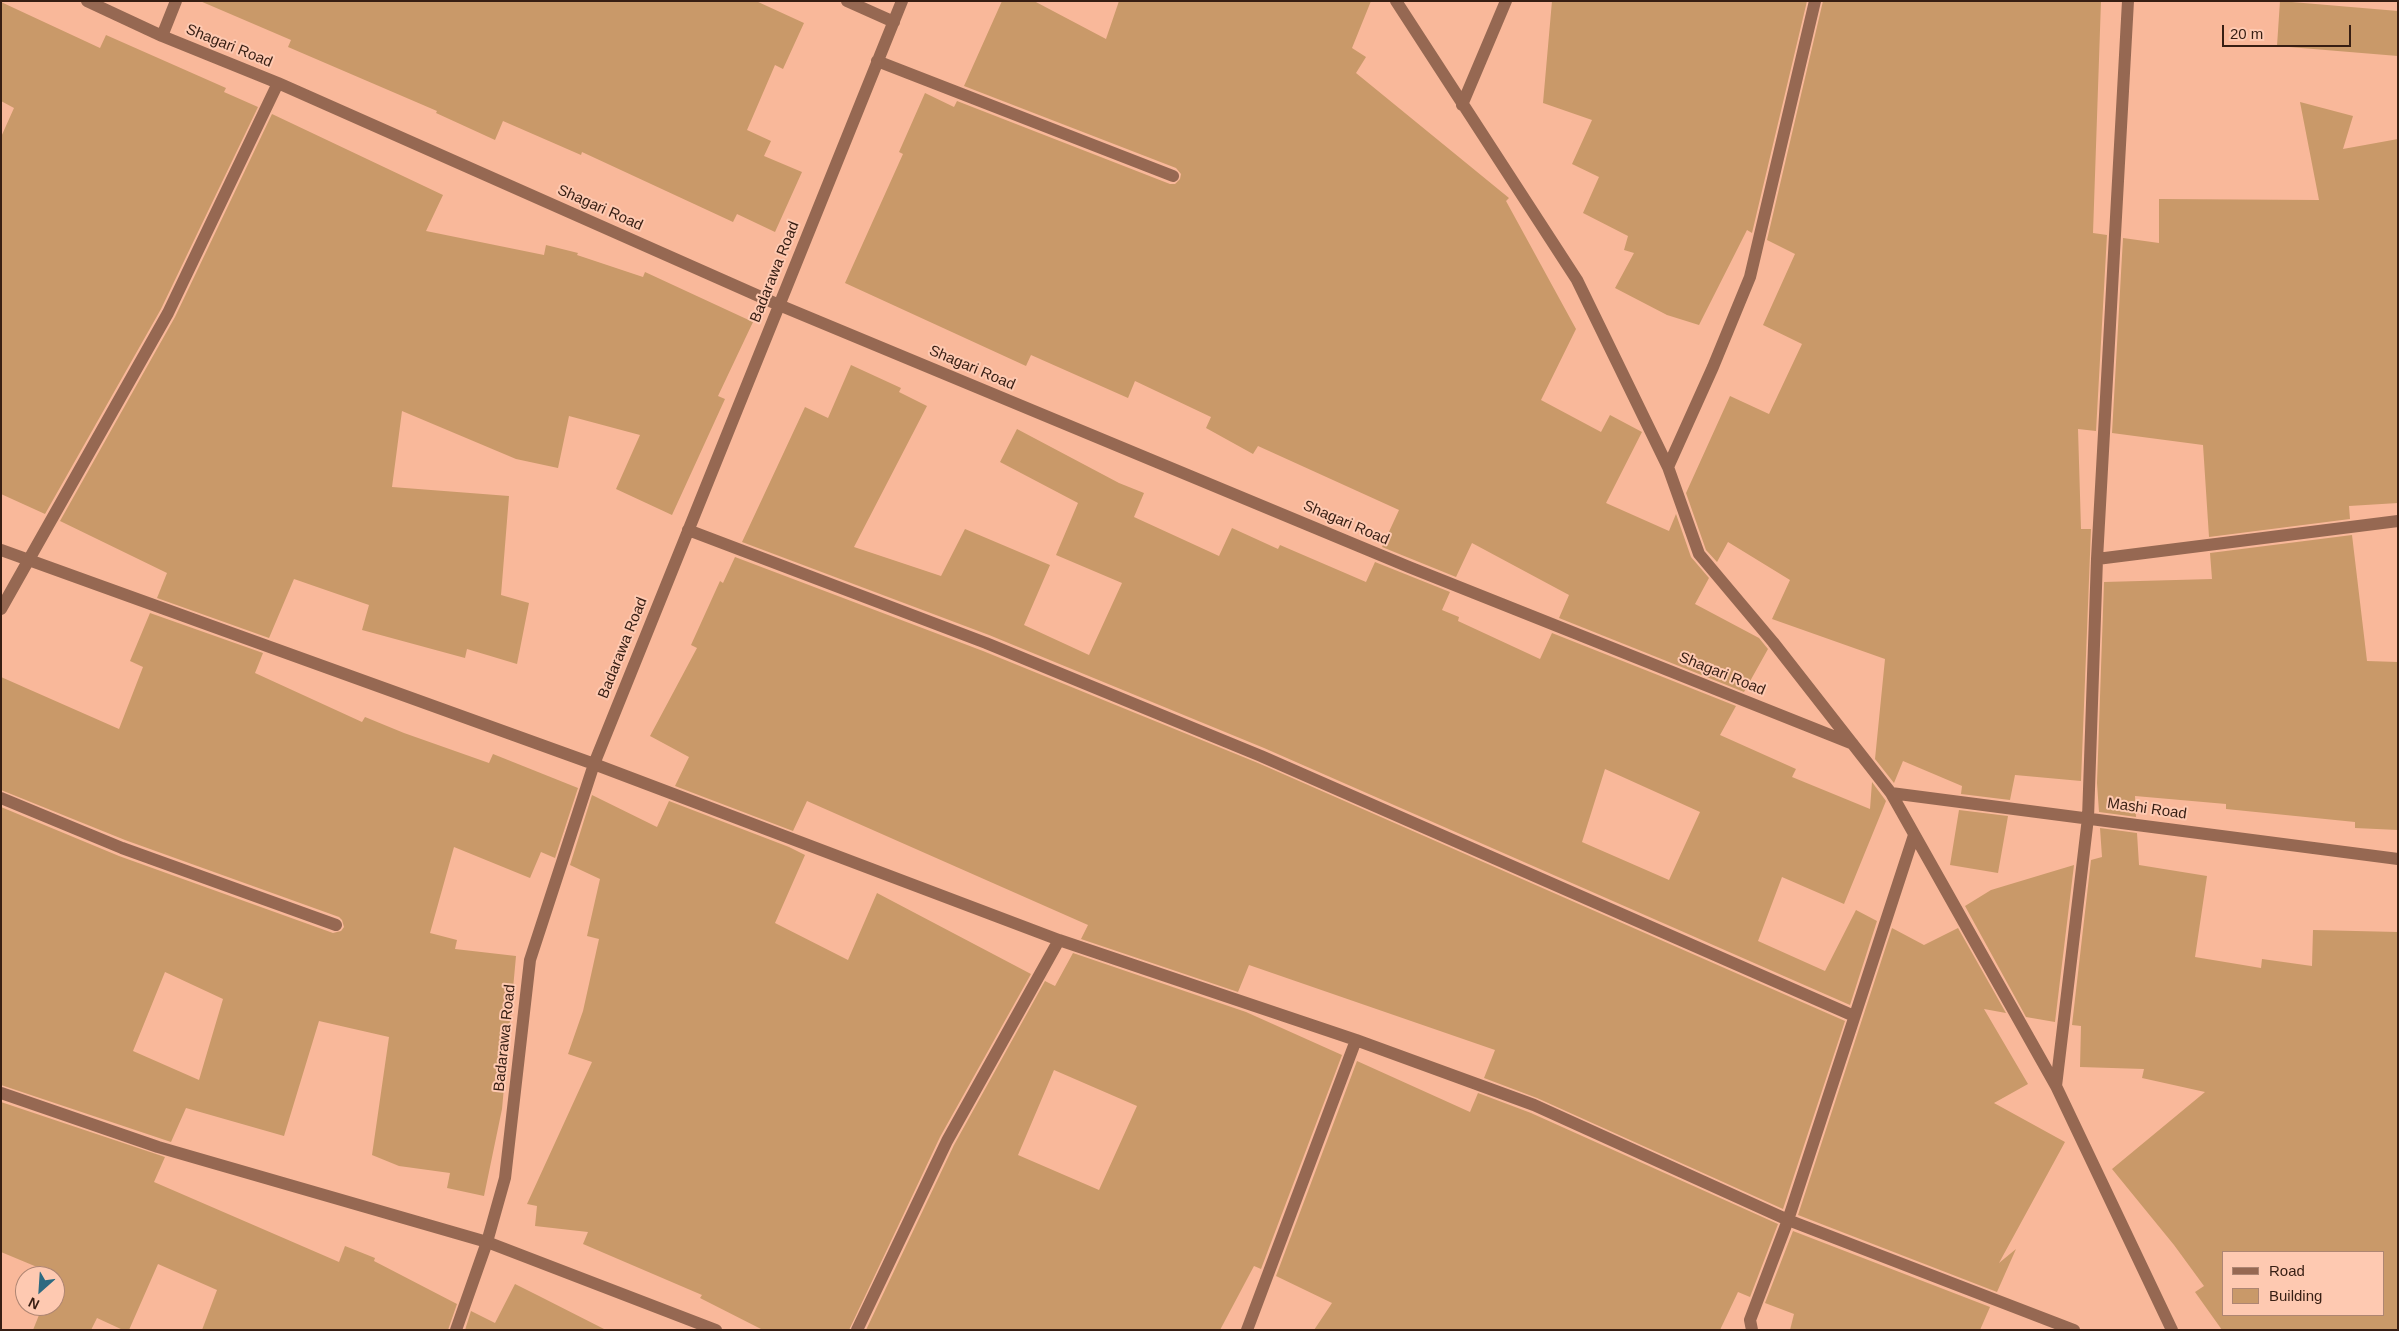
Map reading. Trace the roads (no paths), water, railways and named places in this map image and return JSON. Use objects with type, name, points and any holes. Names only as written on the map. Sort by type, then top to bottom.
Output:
[{"type":"street","name":"Shagari Road","points":[[87,1],[162,36],[278,83],[779,305],[1408,567],[1853,744]]},
{"type":"street","points":[[162,36],[176,1]]},
{"type":"street","points":[[847,1],[894,22]]},
{"type":"street","name":"Badarawa Road","points":[[456,1330],[487,1242],[505,1178],[530,960],[594,764],[902,1]]},
{"type":"street","points":[[1396,1],[1577,280],[1668,468],[1699,554],[1773,642],[1892,793],[2056,1086],[2172,1330]]},
{"type":"street","points":[[1462,105],[1506,1]]},
{"type":"street","points":[[1668,468],[1750,277],[1815,1]]},
{"type":"street","points":[[2056,1086],[2088,818],[2097,559],[2128,1]]},
{"type":"street","points":[[878,61],[1173,176]]},
{"type":"street","points":[[1,609],[168,313],[278,83]]},
{"type":"street","points":[[2097,559],[2398,521]]},
{"type":"street","points":[[688,530],[986,642],[1261,756],[1854,1016]]},
{"type":"street","points":[[1,550],[594,764],[1059,940],[1356,1040],[1534,1105],[1788,1220],[2074,1330]]},
{"type":"street","name":"Mashi Road","points":[[1892,793],[2398,859]]},
{"type":"street","points":[[1,798],[122,848],[336,925]]},
{"type":"street","points":[[1748,1327],[1788,1220],[1914,835]]},
{"type":"street","points":[[857,1330],[947,1141],[1059,940]]},
{"type":"street","points":[[1247,1330],[1356,1040]]},
{"type":"street","points":[[1,1093],[158,1147],[487,1242],[716,1330]]}]
